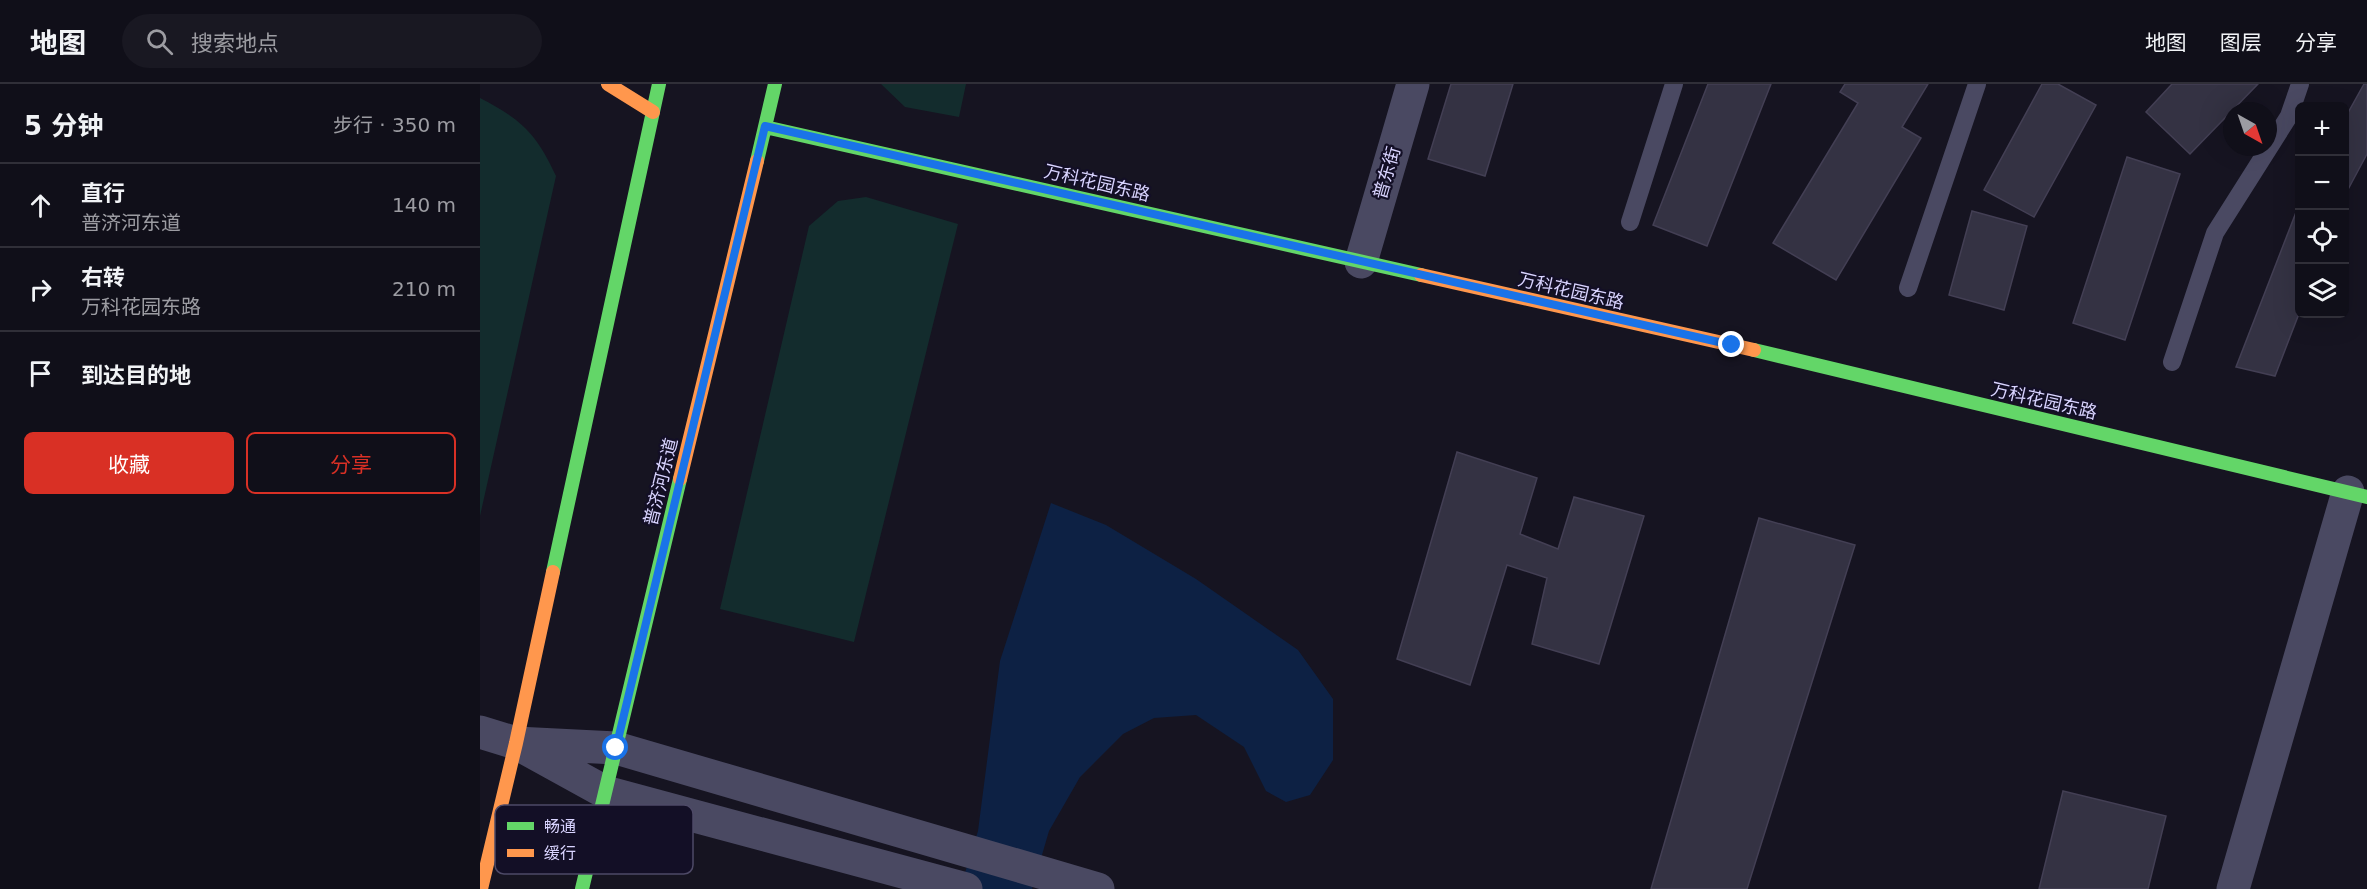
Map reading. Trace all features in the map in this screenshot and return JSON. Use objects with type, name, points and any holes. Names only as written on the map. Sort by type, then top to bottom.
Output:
[{"type":"street","points":[[608,84],[653,112]]},
{"type":"street","points":[[501,805],[659,84]]},
{"type":"street","name":"普济河东道","points":[[602,805],[775,84]]},
{"type":"street","name":"普东街","points":[[1361,262],[1413,84]]},
{"type":"street","name":"万科花园东路","points":[[765,126],[1732,345],[2357,494]]},
{"type":"street","points":[[2233,889],[2357,494]]},
{"type":"street","points":[[480,732],[516,743],[605,792],[654,805]]},
{"type":"street","points":[[516,743],[616,748],[1098,889]]},
{"type":"street","points":[[693,816],[952,885]]},
{"type":"street","points":[[481,889],[495,831]]},
{"type":"street","name":"普济河东道","points":[[582,889],[586,874]]},
{"type":"lane","points":[[1630,222],[1674,84]]},
{"type":"lane","points":[[1908,288],[1977,84]]},
{"type":"lane","points":[[2172,362],[2215,233],[2289,116],[2300,84]]},
{"type":"green space","points":[[881,84],[966,84],[959,117],[905,107]]},
{"type":"green space","points":[[480,98],[507,113],[526,129],[542,149],[556,176],[480,516]]},
{"type":"green space","points":[[866,197],[958,224],[854,642],[720,609],[809,226],[838,201]]},
{"type":"water","points":[[1051,503],[1106,525],[1196,579],[1298,650],[1333,699],[1333,760],[1310,795],[1286,802],[1266,791],[1244,747],[1196,715],[1154,718],[1123,734],[1080,777],[1049,831],[1032,889],[960,889],[978,831],[1000,661]]},
{"type":"building","points":[[1451,84],[1513,84],[1485,176],[1428,159]]},
{"type":"building","points":[[1708,84],[1771,84],[1707,246],[1653,225]]},
{"type":"building","points":[[1845,84],[1928,84],[1902,127],[1921,138],[1836,280],[1773,243],[1858,103],[1840,92]]},
{"type":"building","points":[[2042,84],[2058,84],[2096,105],[2034,217],[1984,190]]},
{"type":"building","points":[[2172,84],[2258,84],[2241,102],[2223,102],[2223,120],[2190,154],[2146,112]]},
{"type":"building","points":[[2364,84],[2367,84],[2367,154],[2349,188],[2349,156],[2349,111]]},
{"type":"building","points":[[2127,157],[2180,174],[2125,340],[2073,323]]},
{"type":"building","points":[[1972,211],[2027,226],[2004,310],[1949,295]]},
{"type":"building","points":[[2295,215],[2295,318],[2297,318],[2275,376],[2236,367]]},
{"type":"building","points":[[1457,452],[1537,478],[1520,534],[1558,549],[1574,497],[1644,516],[1599,664],[1532,644],[1547,578],[1507,565],[1470,685],[1397,659]]},
{"type":"building","points":[[1759,518],[1855,545],[1747,889],[1651,889]]},
{"type":"building","points":[[2063,791],[2166,816],[2148,889],[2039,889]]},
{"type":"traffic: fast","points":[[553,572],[659,84]]},
{"type":"traffic: fast","points":[[757,161],[775,84]]},
{"type":"traffic: fast","points":[[765,127],[1421,275]]},
{"type":"traffic: fast","points":[[1754,350],[2367,497]]},
{"type":"traffic: fast","points":[[602,805],[680,479]]},
{"type":"traffic: fast","points":[[582,889],[586,874]]},
{"type":"traffic: slow","points":[[608,84],[653,112]]},
{"type":"traffic: slow","points":[[680,479],[757,161]]},
{"type":"traffic: slow","points":[[1421,275],[1754,350]]},
{"type":"traffic: slow","points":[[501,805],[553,572]]},
{"type":"traffic: slow","points":[[481,889],[495,831]]},
{"type":"route","points":[[616,748],[765,126],[1732,345]]}]
